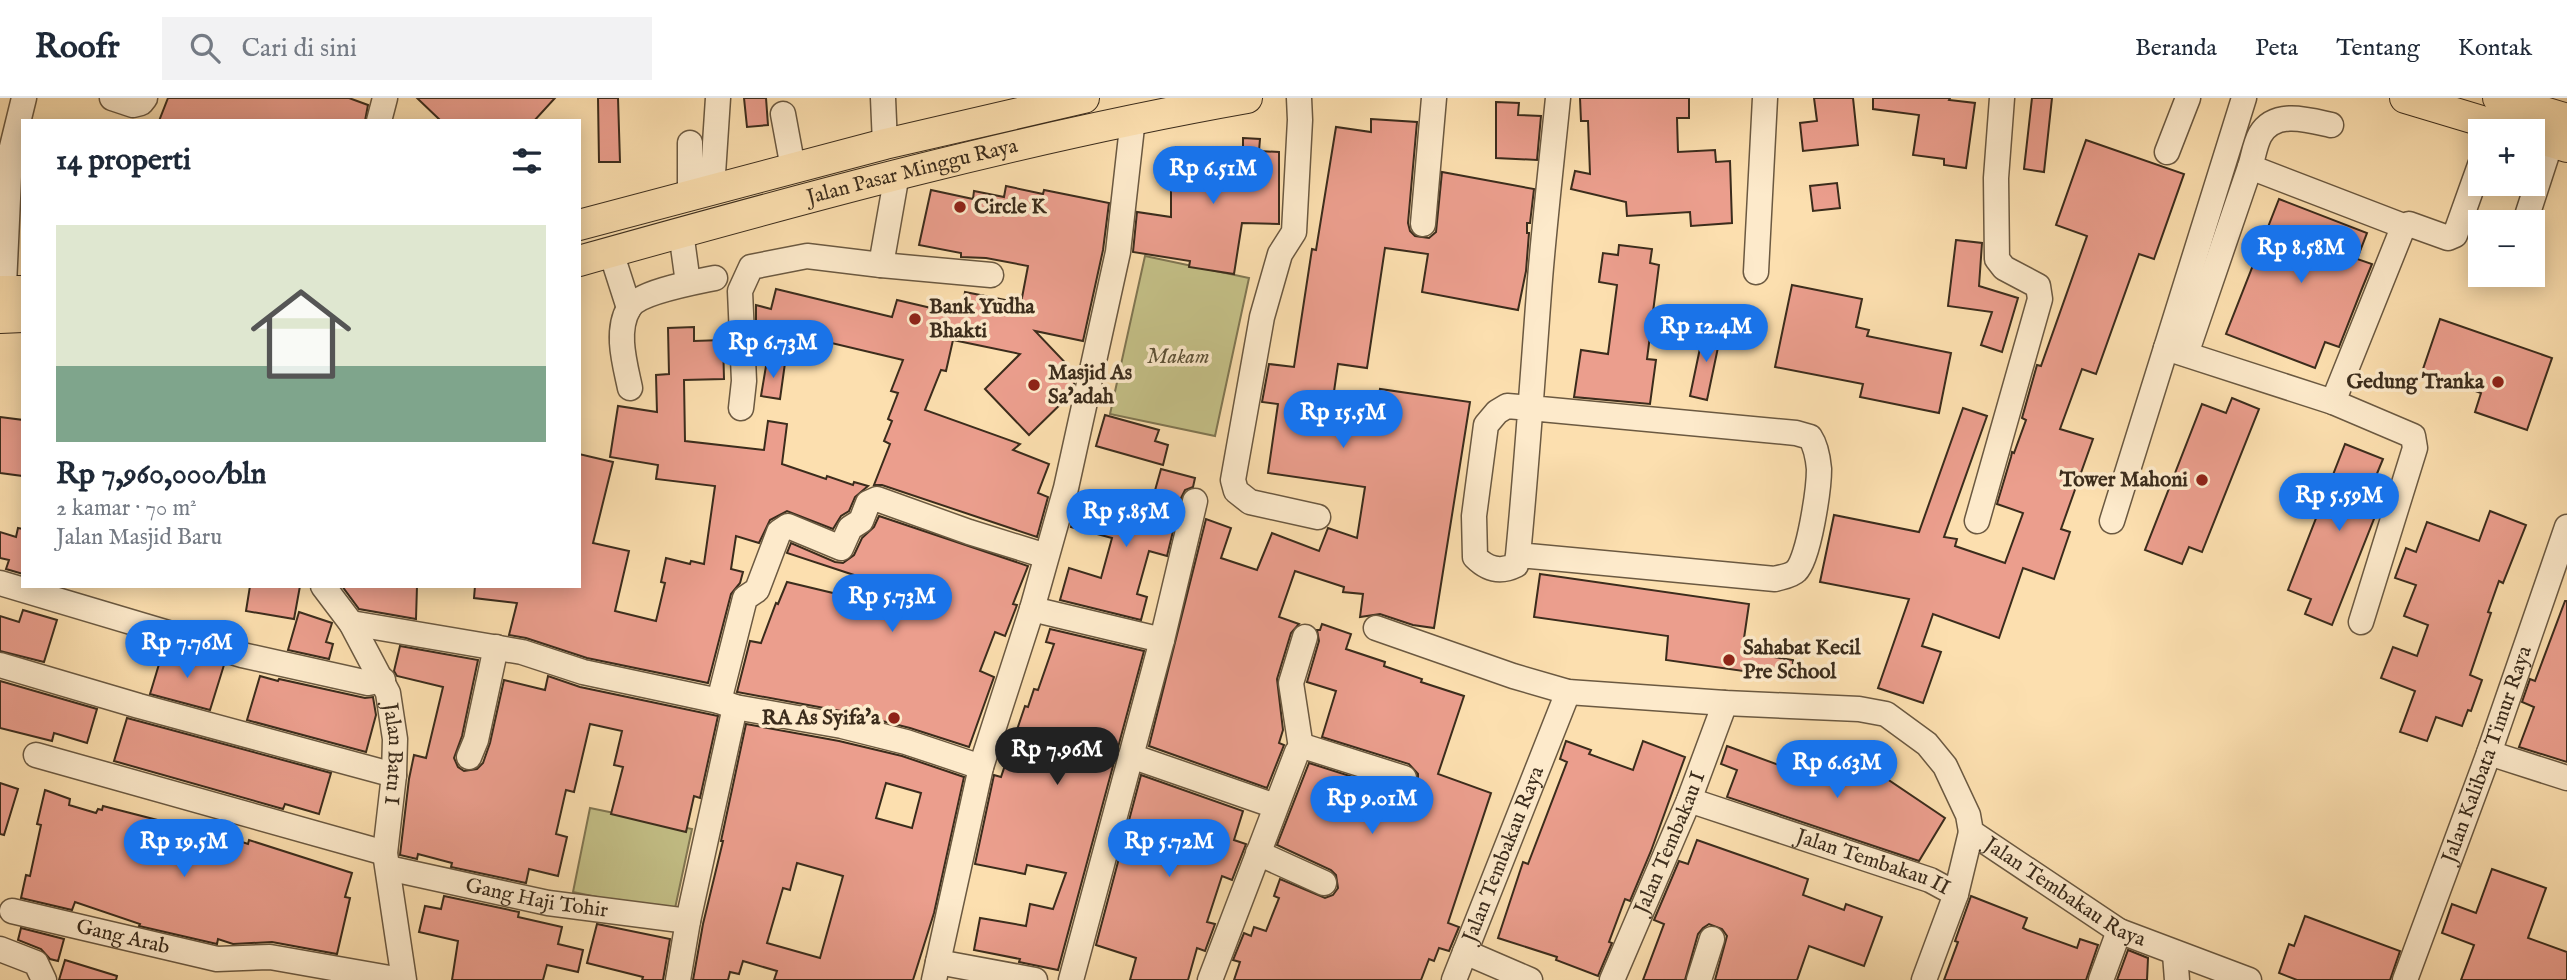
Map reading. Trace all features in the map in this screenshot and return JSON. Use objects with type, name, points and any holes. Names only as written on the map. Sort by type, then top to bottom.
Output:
[{"type":"main road","name":"Jalan Pasar Minggu Raya","points":[[581,224],[697,171],[791,161],[884,121],[1084,98]]},
{"type":"main road","name":"Jalan Pasar Minggu Raya","points":[[581,260],[897,174],[1133,118],[1247,98]]},
{"type":"main road","points":[[2405,98],[2492,119]]},
{"type":"street","points":[[112,98],[133,105],[141,103],[145,98]]},
{"type":"street","points":[[380,119],[386,98]]},
{"type":"street","points":[[1299,98],[1294,232],[1280,254],[1262,317],[1233,480],[1236,491],[1250,502],[1318,517]]},
{"type":"street","points":[[1423,224],[1434,98]]},
{"type":"street","points":[[1518,555],[1775,579],[1787,576],[1796,571],[1802,560],[1814,519],[1819,468],[1816,446],[1810,437],[1796,433],[1530,408],[1507,406],[1497,412],[1486,425],[1474,516],[1475,557],[1485,566],[1506,570],[1516,565],[1518,555],[1530,408],[1558,98]]},
{"type":"street","points":[[1756,272],[1765,98]]},
{"type":"street","points":[[1977,521],[2040,299],[2038,285],[2004,268],[1997,259],[1996,178],[2002,98]]},
{"type":"street","points":[[2167,152],[2188,98]]},
{"type":"street","points":[[2176,351],[2245,98]]},
{"type":"street","points":[[9,304],[6,223],[14,110]]},
{"type":"street","points":[[697,171],[717,110]]},
{"type":"street","points":[[2112,521],[2176,351],[2250,167],[2260,134],[2278,120],[2298,117],[2331,125]]},
{"type":"street","points":[[1035,980],[936,971],[981,767],[1032,608],[1066,488],[1118,252],[1133,118]]},
{"type":"street","points":[[784,121],[791,161]]},
{"type":"street","points":[[2531,210],[2550,125]]},
{"type":"street","points":[[2250,167],[2406,227]]},
{"type":"street","points":[[881,265],[897,174]]},
{"type":"street","points":[[2333,402],[2402,230],[2409,224],[2448,238],[2455,235],[2469,196]]},
{"type":"street","points":[[681,233],[688,283]]},
{"type":"street","points":[[611,252],[629,308],[622,330],[630,388]]},
{"type":"street","points":[[741,408],[744,381],[740,291],[751,267],[807,256],[991,275]]},
{"type":"street","points":[[629,308],[643,298],[688,283],[715,278]]},
{"type":"street","points":[[2176,351],[2333,402],[2413,436],[2415,448],[2361,622]]},
{"type":"street","points":[[678,980],[745,598],[757,590],[779,532],[788,527],[841,548],[850,528],[861,521],[868,503],[877,499],[969,532],[1046,555]]},
{"type":"street","points":[[1071,980],[1162,640],[1195,501]]},
{"type":"street","name":"Jalan Kalibata Timur Raya","points":[[2405,980],[2489,753],[2567,527]]},
{"type":"street","points":[[0,583],[242,655],[368,683],[383,680]]},
{"type":"street","name":"Jalan Batu I","points":[[325,588],[351,623],[388,693],[395,739],[387,861],[403,980]]},
{"type":"street","points":[[1032,608],[1162,640]]},
{"type":"street","points":[[351,623],[522,652],[583,672],[855,729],[906,742],[981,767]]},
{"type":"street","name":"Jalan Tembakau Raya","points":[[1376,628],[1513,676],[1568,692],[1859,709],[1886,714],[1927,744],[1945,766],[1968,814],[1971,832],[2119,931],[2249,980]]},
{"type":"street","points":[[1301,748],[1292,683],[1305,637]]},
{"type":"street","points":[[469,757],[496,647]]},
{"type":"street","points":[[0,665],[139,706],[394,775]]},
{"type":"street","name":"Jalan Tembakau Raya","points":[[1454,980],[1568,692]]},
{"type":"street","name":"Jalan Tembakau I","points":[[1612,980],[1689,800],[1725,703]]},
{"type":"street","points":[[1210,980],[1297,752],[1306,747],[1404,778]]},
{"type":"street","points":[[2489,753],[2567,778]]},
{"type":"street","name":"Gang Haji Tohir","points":[[36,755],[387,861],[548,903],[688,922]]},
{"type":"street","points":[[1131,757],[1275,806]]},
{"type":"street","name":"Jalan Tembakau II","points":[[1689,800],[1930,880],[1956,894],[1971,832]]},
{"type":"street","points":[[1258,853],[1324,883]]},
{"type":"street","points":[[1924,980],[1956,894]]},
{"type":"street","name":"Gang Arab","points":[[12,911],[217,959],[270,957],[403,980]]},
{"type":"street","points":[[2101,980],[2119,931]]},
{"type":"street","points":[[1699,980],[1712,939]]},
{"type":"street","points":[[0,949],[36,963],[44,980]]},
{"type":"street","points":[[1465,952],[1530,980]]},
{"type":"street","points":[[2175,954],[2177,980]]},
{"type":"green space","name":"Makam","points":[[1145,256],[1249,278],[1215,436],[1110,414]]},
{"type":"green space","points":[[590,808],[692,829],[674,913],[573,892]]},
{"type":"building","points":[[168,98],[349,98],[368,105],[365,119],[160,119]]},
{"type":"building","points":[[417,98],[555,98],[536,119],[439,119]]},
{"type":"building","points":[[598,98],[618,98],[620,162],[599,162]]},
{"type":"building","points":[[744,98],[766,98],[768,125],[747,127]]},
{"type":"building","points":[[1580,98],[1689,98],[1689,118],[1677,118],[1678,152],[1715,150],[1716,162],[1730,161],[1732,223],[1691,226],[1690,212],[1627,216],[1626,202],[1571,189],[1575,171],[1590,174],[1588,121],[1581,121]]},
{"type":"building","points":[[1814,98],[1853,98],[1858,145],[1803,151],[1800,123],[1817,121]]},
{"type":"building","points":[[1873,98],[1950,98],[1949,100],[1975,103],[1966,168],[1944,165],[1944,159],[1913,155],[1919,115],[1873,109]]},
{"type":"building","points":[[2032,98],[2052,98],[2044,172],[2024,169]]},
{"type":"building","points":[[1496,102],[1519,103],[1518,115],[1541,116],[1537,160],[1496,158]]},
{"type":"building","points":[[1371,119],[1417,122],[1408,223],[1415,236],[1429,238],[1436,232],[1442,172],[1534,189],[1530,223],[1527,223],[1529,233],[1526,271],[1518,310],[1422,292],[1428,254],[1385,248],[1367,368],[1338,364],[1331,412],[1375,418],[1380,389],[1470,402],[1434,628],[1413,625],[1380,614],[1360,617],[1363,594],[1343,592],[1344,587],[1295,571],[1279,617],[1299,624],[1291,633],[1277,679],[1283,730],[1279,743],[1284,745],[1267,788],[1149,746],[1206,519],[1231,528],[1221,558],[1257,570],[1272,533],[1319,551],[1328,528],[1357,538],[1365,487],[1268,473],[1278,404],[1262,402],[1269,364],[1294,367],[1312,249],[1316,250],[1336,127],[1371,132]]},
{"type":"building","points":[[1243,138],[1260,139],[1259,151],[1279,152],[1279,224],[1242,223],[1234,274],[1189,267],[1190,261],[1133,252],[1137,212],[1171,217],[1176,147],[1243,149]]},
{"type":"building","points":[[2086,140],[2184,174],[2154,259],[2139,254],[2096,374],[2082,369],[2060,429],[2093,439],[2061,529],[2070,532],[2054,579],[2023,568],[1999,638],[1933,614],[1922,646],[1941,652],[1923,703],[1878,688],[1909,599],[1820,582],[1834,515],[1919,532],[1963,408],[1987,416],[1944,537],[1957,539],[1955,546],[2005,563],[2023,513],[1997,504],[2012,452],[2014,453],[2026,420],[2022,418],[2037,365],[2041,366],[2087,236],[2056,225]]},
{"type":"building","points":[[1837,183],[1840,208],[1813,211],[1810,186]]},
{"type":"building","points":[[1006,186],[1043,194],[1044,190],[1109,203],[1103,250],[1083,341],[1035,331],[1076,374],[1072,393],[1029,435],[985,389],[1020,354],[953,340],[946,371],[941,370],[925,410],[1020,444],[1013,450],[1049,464],[1038,493],[1048,497],[1037,537],[882,485],[874,485],[890,444],[884,441],[892,421],[888,419],[898,393],[891,391],[903,360],[756,325],[756,305],[771,309],[776,289],[892,317],[897,300],[961,315],[965,292],[1021,303],[1028,266],[986,258],[961,257],[961,253],[919,245],[931,190],[973,199],[974,191],[1004,197]]},
{"type":"building","points":[[2279,199],[2367,233],[2357,259],[2372,264],[2339,347],[2325,342],[2315,368],[2226,334]]},
{"type":"building","points":[[1956,240],[1982,243],[1979,286],[2018,298],[2002,352],[1981,345],[1992,312],[1948,306]]},
{"type":"building","points":[[1619,245],[1652,249],[1650,263],[1659,265],[1647,359],[1656,360],[1650,404],[1574,397],[1581,350],[1608,354],[1617,285],[1599,282],[1603,253],[1618,255]]},
{"type":"building","points":[[1792,285],[1862,299],[1856,327],[1869,330],[1867,336],[1951,353],[1939,413],[1860,397],[1863,384],[1775,367]]},
{"type":"building","name":"Gedung Tranka","points":[[2440,319],[2552,358],[2527,430],[2475,412],[2481,393],[2422,372]]},
{"type":"building","points":[[694,327],[694,341],[723,340],[724,379],[684,380],[685,441],[764,450],[768,421],[787,424],[782,464],[826,479],[827,476],[853,485],[854,482],[868,486],[855,497],[849,511],[841,516],[833,529],[787,511],[770,520],[759,543],[736,536],[731,569],[743,572],[740,583],[731,594],[708,683],[587,658],[509,635],[517,603],[474,598],[475,588],[581,588],[581,454],[613,462],[593,543],[629,551],[615,611],[656,621],[665,583],[661,582],[666,558],[690,564],[691,561],[704,564],[715,486],[656,479],[658,465],[610,457],[618,406],[657,412],[656,375],[669,374],[668,328]]},
{"type":"building","points":[[1704,329],[1721,333],[1707,400],[1690,396]]},
{"type":"building","points":[[767,360],[785,363],[780,399],[761,396]]},
{"type":"building","name":"Tower Mahoni","points":[[2232,398],[2259,409],[2202,552],[2189,547],[2182,564],[2145,550],[2202,404],[2226,413]]},
{"type":"building","points":[[1105,415],[1159,430],[1155,441],[1168,445],[1163,465],[1096,446]]},
{"type":"building","points":[[0,417],[21,420],[21,476],[0,473]]},
{"type":"building","points":[[2345,444],[2383,459],[2376,476],[2389,481],[2332,625],[2305,614],[2311,599],[2288,590]]},
{"type":"building","points":[[1161,469],[1195,478],[1193,487],[1185,490],[1181,498],[1167,556],[1149,551],[1137,594],[1147,597],[1141,620],[1060,600],[1069,568],[1101,578],[1112,538],[1071,527],[1076,507],[1084,510],[1086,502],[1147,519]]},
{"type":"building","points":[[2490,511],[2526,525],[2503,583],[2499,581],[2488,612],[2491,613],[2470,675],[2482,680],[2471,711],[2468,710],[2462,726],[2436,717],[2427,741],[2400,732],[2415,691],[2381,678],[2393,647],[2417,656],[2428,625],[2404,616],[2416,585],[2395,578],[2406,548],[2416,552],[2427,522],[2479,541]]},
{"type":"building","points":[[879,516],[1028,566],[1013,604],[1017,605],[1005,636],[995,632],[980,671],[994,677],[969,747],[910,728],[846,712],[737,692],[750,641],[761,643],[787,582],[854,598],[860,577],[787,553],[791,543],[843,563],[854,555],[862,538],[874,527]]},
{"type":"building","points":[[18,528],[21,529],[21,573],[6,569],[9,560],[0,558],[0,532],[16,537]]},
{"type":"building","points":[[1540,574],[1749,604],[1742,652],[1793,660],[1792,678],[1666,660],[1668,636],[1534,617]]},
{"type":"building","points":[[250,588],[300,588],[294,619],[246,611]]},
{"type":"building","points":[[343,588],[417,588],[416,619],[359,609]]},
{"type":"building","points":[[2565,601],[2567,762],[2519,747],[2534,707],[2522,702],[2530,679],[2535,681]]},
{"type":"building","points":[[23,610],[57,620],[44,662],[0,651],[0,616],[19,622]]},
{"type":"building","points":[[299,612],[332,623],[326,642],[333,644],[329,659],[288,650]]},
{"type":"building","points":[[1322,624],[1351,634],[1346,649],[1385,662],[1384,666],[1422,679],[1421,682],[1464,696],[1438,774],[1491,793],[1448,923],[1459,927],[1449,951],[1439,948],[1434,961],[1429,959],[1421,980],[1234,980],[1240,962],[1233,960],[1244,933],[1251,936],[1254,927],[1266,931],[1279,898],[1274,896],[1280,879],[1325,898],[1333,895],[1338,888],[1336,875],[1331,870],[1277,845],[1309,763],[1400,792],[1413,789],[1418,782],[1418,774],[1409,764],[1322,737],[1336,691],[1307,682],[1319,641],[1317,630],[1320,630]]},
{"type":"building","points":[[1050,629],[1144,651],[1058,970],[974,950],[980,918],[1026,926],[1030,904],[1053,909],[1066,873],[1027,865],[1025,874],[975,864],[994,775],[1001,777],[1025,706],[1028,707],[1034,689],[1038,690],[1054,644],[1046,642]]},
{"type":"building","points":[[400,646],[478,660],[462,736],[454,758],[458,767],[464,771],[477,769],[483,763],[504,680],[545,690],[548,676],[580,687],[718,716],[700,798],[694,796],[686,832],[611,814],[623,767],[614,765],[622,731],[590,724],[574,792],[566,790],[556,834],[567,837],[558,876],[529,869],[526,883],[451,867],[452,863],[418,854],[417,859],[400,855],[414,755],[426,758],[443,687],[397,676],[394,671]]},
{"type":"building","points":[[163,651],[197,662],[198,657],[224,665],[210,710],[150,694]]},
{"type":"building","points":[[260,676],[365,698],[373,697],[376,715],[366,752],[247,720]]},
{"type":"building","points":[[0,681],[97,709],[87,743],[54,733],[52,741],[0,728]]},
{"type":"building","points":[[127,718],[331,773],[319,814],[285,804],[283,809],[114,761]]},
{"type":"building","points":[[746,724],[902,756],[964,777],[934,913],[913,980],[774,980],[777,971],[743,961],[739,974],[730,972],[728,980],[693,980]],"holes":[[[886,783],[921,793],[912,828],[876,818]],[[797,863],[843,876],[820,958],[767,943],[783,888],[790,890]]]},
{"type":"building","points":[[1566,741],[1591,750],[1589,754],[1633,770],[1643,741],[1685,757],[1630,901],[1625,899],[1609,942],[1612,943],[1598,976],[1556,960],[1557,957],[1498,938],[1523,862],[1528,864],[1567,762],[1560,759]]},
{"type":"building","points":[[1727,746],[1806,775],[1825,746],[1856,765],[1859,760],[1945,818],[1919,861],[1727,797],[1737,770],[1721,764]]},
{"type":"building","points":[[1141,775],[1243,811],[1234,840],[1246,844],[1232,880],[1222,876],[1207,922],[1215,924],[1205,951],[1197,948],[1188,980],[1130,980],[1136,958],[1096,945]]},
{"type":"building","points":[[0,783],[18,789],[4,835],[0,834]]},
{"type":"building","points":[[45,790],[70,799],[69,805],[96,813],[98,809],[102,810],[103,806],[177,825],[179,821],[248,844],[249,840],[352,873],[345,897],[350,898],[337,954],[272,942],[233,944],[218,939],[217,944],[139,926],[140,924],[75,902],[72,910],[21,898],[26,875],[30,876]]},
{"type":"building","points":[[1697,840],[1808,879],[1803,895],[1844,910],[1846,904],[1882,917],[1864,966],[1809,946],[1797,980],[1715,980],[1727,936],[1722,929],[1709,924],[1698,934],[1685,980],[1643,980],[1664,924],[1654,920],[1679,861],[1688,864]]},
{"type":"building","points":[[2492,869],[2546,888],[2528,938],[2567,952],[2567,980],[2461,980],[2474,945],[2442,933],[2452,904],[2476,913]]},
{"type":"building","points":[[444,896],[519,912],[518,917],[562,927],[558,944],[583,950],[578,972],[547,965],[543,980],[452,980],[458,941],[419,932],[425,906],[441,909]]},
{"type":"building","points":[[1971,896],[2027,918],[2023,928],[2027,930],[2077,948],[2080,939],[2098,945],[2086,980],[1944,980]]},
{"type":"building","points":[[2305,916],[2400,951],[2390,980],[2297,980],[2279,973],[2289,944],[2294,946]]},
{"type":"building","points":[[597,924],[670,939],[663,980],[642,980],[643,977],[587,963]]},
{"type":"building","points":[[21,928],[64,939],[58,961],[50,959],[41,949],[18,940]]},
{"type":"building","points":[[2128,950],[2148,958],[2147,980],[2117,980]]},
{"type":"building","points":[[65,960],[117,976],[116,980],[59,980]]},
{"type":"place","name":"Circle K","points":[[960,207]]},
{"type":"place","name":"Bank Yudha Bhakti","points":[[915,319]]},
{"type":"place","name":"Gedung Tranka","points":[[2498,382]]},
{"type":"place","name":"Masjid As Sa'adah","points":[[1034,385]]},
{"type":"place","name":"Tower Mahoni","points":[[2202,480]]},
{"type":"place","name":"Sahabat Kecil Pre School","points":[[1729,660]]},
{"type":"place","name":"RA As Syifa'a","points":[[894,718]]}]
